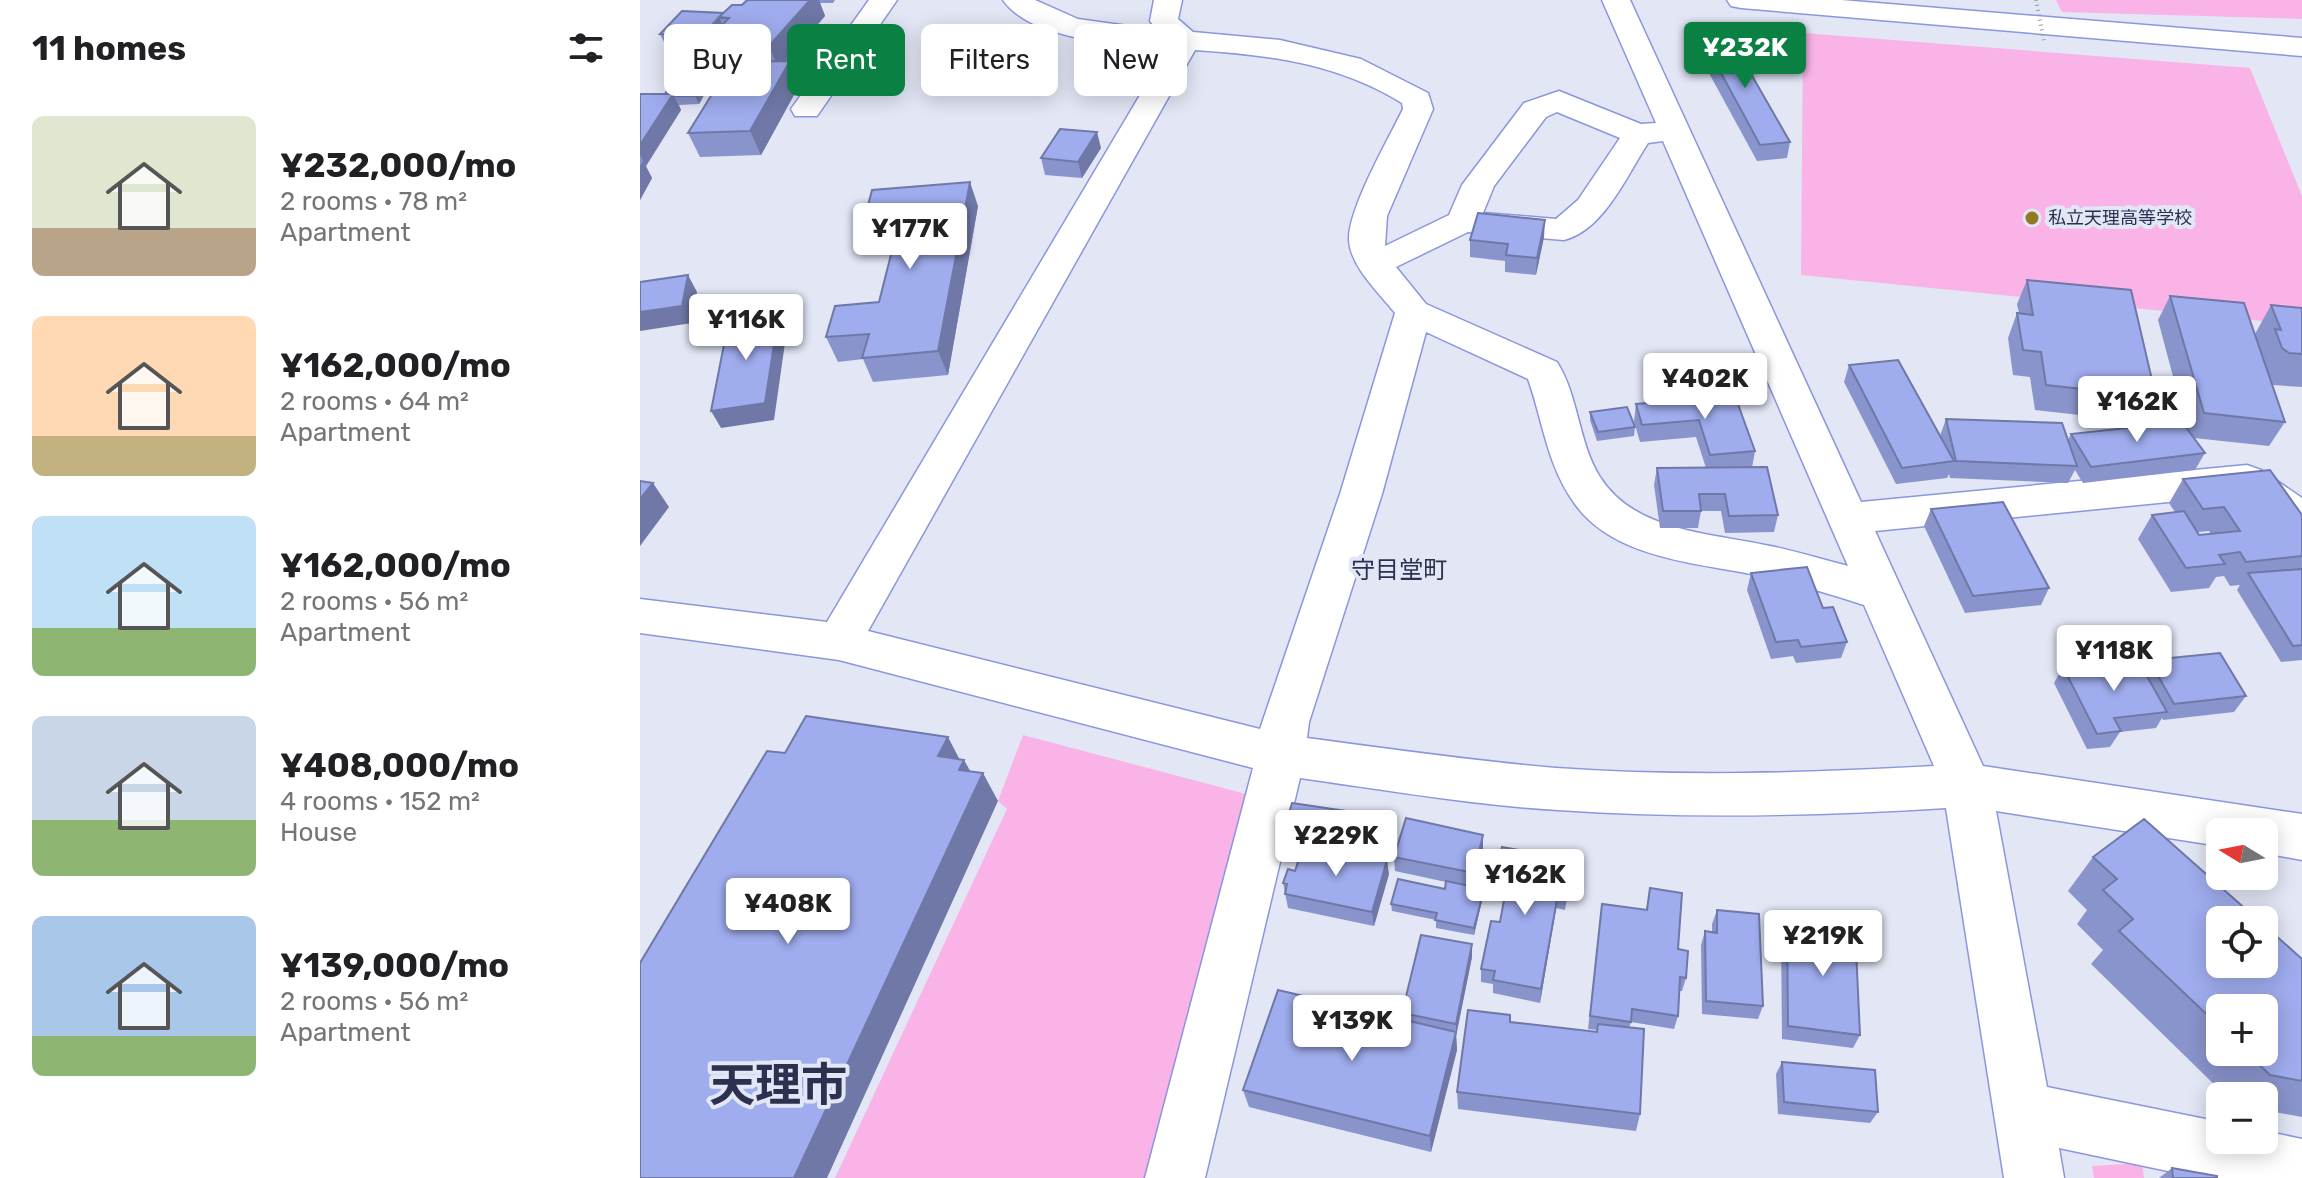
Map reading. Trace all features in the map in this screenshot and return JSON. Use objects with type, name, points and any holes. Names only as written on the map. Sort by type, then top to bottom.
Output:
[{"type":"street","points":[[806,109],[883,0]]},
{"type":"street","points":[[1017,0],[1058,25],[1074,27]]},
{"type":"street","points":[[1167,24],[1164,21],[1168,0]]},
{"type":"street","points":[[1616,0],[1967,785],[2034,1178]]},
{"type":"street","points":[[1741,0],[2302,47]]},
{"type":"street","points":[[1187,41],[1331,56],[1385,76],[1417,99],[1418,109],[1370,216],[1366,242],[1375,264],[1413,312],[1544,371],[1572,462],[1589,494],[1610,516],[1677,542],[1809,571],[1881,593]]},
{"type":"street","points":[[839,642],[1154,96]]},
{"type":"street","points":[[1463,221],[1478,185],[1535,110],[1559,100],[1582,113],[1638,134],[1676,131]]},
{"type":"street","points":[[1375,264],[1463,221],[1564,230],[1590,207],[1638,134]]},
{"type":"street","points":[[1175,1178],[1281,755],[1285,722],[1361,494],[1413,312]]},
{"type":"street","points":[[1850,518],[2247,480],[2302,519]]},
{"type":"street","points":[[640,616],[839,642],[1281,755],[1556,789],[1679,795],[1838,793],[1967,785],[2302,837]]},
{"type":"street","points":[[2025,1112],[2302,1169]]},
{"type":"path","points":[[2036,0],[2044,41]]},
{"type":"shaded area","points":[[2056,0],[2302,0],[2302,19],[2062,12]]},
{"type":"shaded area","name":"私立天理高等学校","points":[[1803,33],[2250,68],[2302,196],[2302,325],[1801,275]]},
{"type":"shaded area","points":[[1023,735],[1246,794],[1155,1178],[835,1178],[1007,809],[998,801]]},
{"type":"shaded area","points":[[2142,1163],[2144,1178],[2094,1178],[2092,1166]]},
{"type":"building","points":[[747,0],[810,0],[771,44],[771,24],[723,24],[729,18],[719,17],[732,5],[742,5]]},
{"type":"building","points":[[682,11],[723,13],[713,24],[670,24]]},
{"type":"building","points":[[1728,34],[1790,142],[1760,145],[1701,36]]},
{"type":"building","points":[[771,61],[787,61],[771,94]]},
{"type":"building","points":[[640,94],[672,96],[640,145]]},
{"type":"building","points":[[711,96],[770,96],[750,131],[688,133]]},
{"type":"building","points":[[1060,129],[1097,132],[1078,162],[1041,158]]},
{"type":"building","points":[[970,182],[938,351],[862,358],[869,334],[826,337],[835,306],[879,302],[900,219],[864,221],[872,190]]},
{"type":"building","points":[[1478,213],[1545,220],[1537,258],[1506,255],[1508,244],[1470,240]]},
{"type":"building","points":[[688,275],[682,306],[640,312],[640,282]]},
{"type":"building","points":[[2027,280],[2131,290],[2156,397],[2046,385],[2041,352],[2023,350],[2017,313],[2033,315]]},
{"type":"building","points":[[2170,296],[2244,303],[2285,422],[2204,413]]},
{"type":"building","points":[[2271,305],[2302,308],[2302,354],[2289,353],[2282,348],[2275,329],[2281,330]]},
{"type":"building","points":[[779,312],[765,403],[711,411],[729,319]]},
{"type":"building","points":[[1898,360],[1954,461],[1902,468],[1849,365]]},
{"type":"building","points":[[1735,396],[1755,451],[1710,455],[1699,420],[1642,425],[1636,404]]},
{"type":"building","points":[[1627,407],[1635,427],[1598,432],[1590,412]]},
{"type":"building","points":[[1946,419],[2062,423],[2077,466],[1956,461]]},
{"type":"building","points":[[2182,422],[2205,453],[2091,467],[2071,434]]},
{"type":"building","points":[[1767,467],[1778,515],[1729,516],[1725,494],[1699,494],[1701,511],[1663,511],[1657,468]]},
{"type":"building","points":[[2270,470],[2302,515],[2302,556],[2246,562],[2240,552],[2219,555],[2225,564],[2186,568],[2152,515],[2184,511],[2199,535],[2240,531],[2224,507],[2203,509],[2183,479]]},
{"type":"building","points":[[640,481],[653,483],[640,499]]},
{"type":"building","points":[[2003,502],[2049,588],[1973,596],[1931,509]]},
{"type":"building","points":[[1807,567],[1823,608],[1833,607],[1847,642],[1801,647],[1798,640],[1776,642],[1751,573]]},
{"type":"building","points":[[2302,569],[2302,645],[2293,646],[2248,573]]},
{"type":"building","points":[[2220,653],[2246,696],[2174,704],[2149,660]]},
{"type":"building","points":[[2138,660],[2167,712],[2114,718],[2121,731],[2097,734],[2063,667]]},
{"type":"building","points":[[806,716],[948,737],[938,756],[964,760],[959,770],[983,773],[794,1178],[640,1178],[640,963],[767,751],[785,753]]},
{"type":"building","points":[[1292,803],[1387,817],[1379,849],[1320,839],[1322,832],[1285,826]]},
{"type":"building","points":[[1406,818],[1483,835],[1474,873],[1394,857]]},
{"type":"building","points":[[2144,819],[2206,874],[2206,890],[2224,890],[2242,906],[2206,906],[2206,978],[2278,978],[2278,938],[2302,959],[2302,1081],[2270,1075],[2261,1066],[2278,1066],[2278,994],[2206,994],[2206,1014],[2119,931],[2133,919],[2103,890],[2117,879],[2093,857]]},
{"type":"building","points":[[1304,844],[1387,860],[1372,912],[1285,894],[1287,884],[1283,883],[1288,869],[1295,871]]},
{"type":"building","points":[[1502,847],[1557,857],[1555,863],[1572,867],[1567,896],[1558,894],[1541,989],[1493,980],[1495,971],[1481,969],[1491,921],[1500,922],[1507,884],[1494,882]]},
{"type":"building","points":[[1398,879],[1445,889],[1446,881],[1484,889],[1474,928],[1435,920],[1437,913],[1391,904]]},
{"type":"building","points":[[1650,888],[1682,893],[1678,949],[1688,951],[1686,978],[1680,977],[1678,1016],[1632,1009],[1631,1022],[1590,1016],[1602,904],[1647,910]]},
{"type":"building","points":[[1717,910],[1759,914],[1763,1006],[1706,1001],[1705,931],[1717,933]]},
{"type":"building","points":[[1787,920],[1855,928],[1860,1035],[1788,1026]]},
{"type":"building","points":[[1421,935],[1472,944],[1456,1024],[1402,1013]]},
{"type":"building","points":[[1278,990],[1456,1032],[1430,1136],[1243,1090]]},
{"type":"building","points":[[1468,1010],[1510,1015],[1510,1022],[1597,1032],[1598,1024],[1644,1029],[1640,1114],[1457,1092]]},
{"type":"building","points":[[1782,1062],[1875,1070],[1878,1112],[1784,1102]]},
{"type":"building","points":[[2172,1168],[2217,1176],[2217,1178],[2173,1178]]},
{"type":"place","name":"私立天理高等学校","points":[[2032,218]]},
{"type":"district","name":"守目堂町","points":[[1399,570]]},
{"type":"district","name":"天理市","points":[[778,1085]]}]
